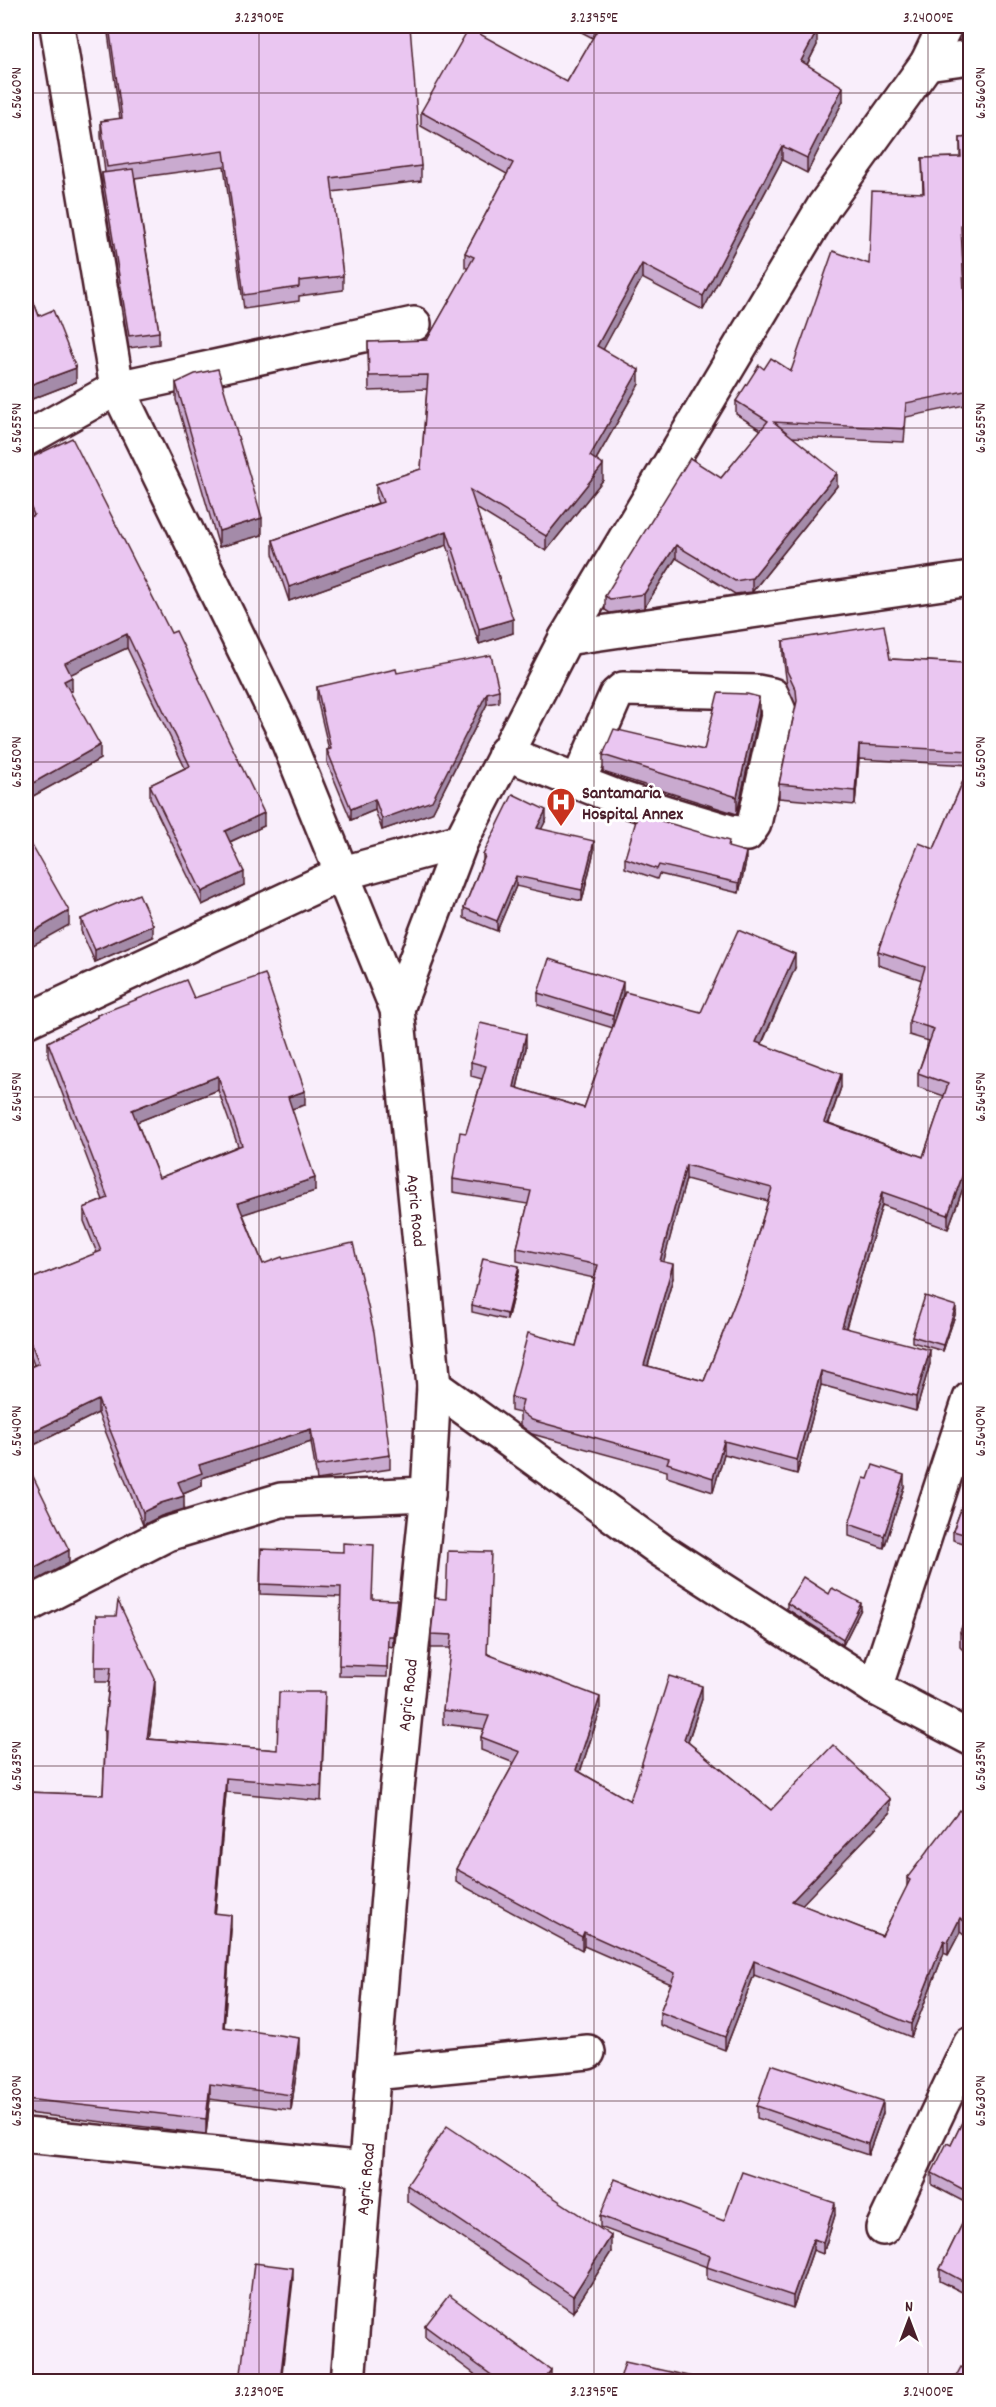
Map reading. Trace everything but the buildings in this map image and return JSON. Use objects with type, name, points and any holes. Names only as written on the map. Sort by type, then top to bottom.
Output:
[{"type":"street","points":[[57,26],[117,388],[283,729],[344,873],[397,1009]]},
{"type":"street","points":[[397,1009],[461,841],[566,638],[824,206],[927,63],[945,26]]},
{"type":"street","points":[[927,63],[970,57]]},
{"type":"street","points":[[26,440],[117,388],[414,324]]},
{"type":"street","points":[[566,638],[970,579]]},
{"type":"street","points":[[506,753],[578,782],[616,796],[730,832],[747,834],[754,824],[779,711],[772,695],[757,692],[623,688],[616,694],[578,782]]},
{"type":"street","points":[[26,1021],[344,873],[461,841]]},
{"type":"street","name":"Agric Road","points":[[348,2382],[396,1799],[429,1494],[434,1386],[397,1009]]},
{"type":"street","points":[[434,1386],[661,1550],[875,1688],[970,1738]]},
{"type":"street","points":[[875,1688],[970,1399]]},
{"type":"street","points":[[26,1606],[167,1534],[281,1500],[429,1494]]},
{"type":"street","points":[[883,2228],[970,2044]]},
{"type":"street","points":[[373,2073],[588,2052]]},
{"type":"street","points":[[26,2135],[366,2169]]},
{"type":"place","name":"Santamaria Hospital Annex","points":[[561,828]]}]
